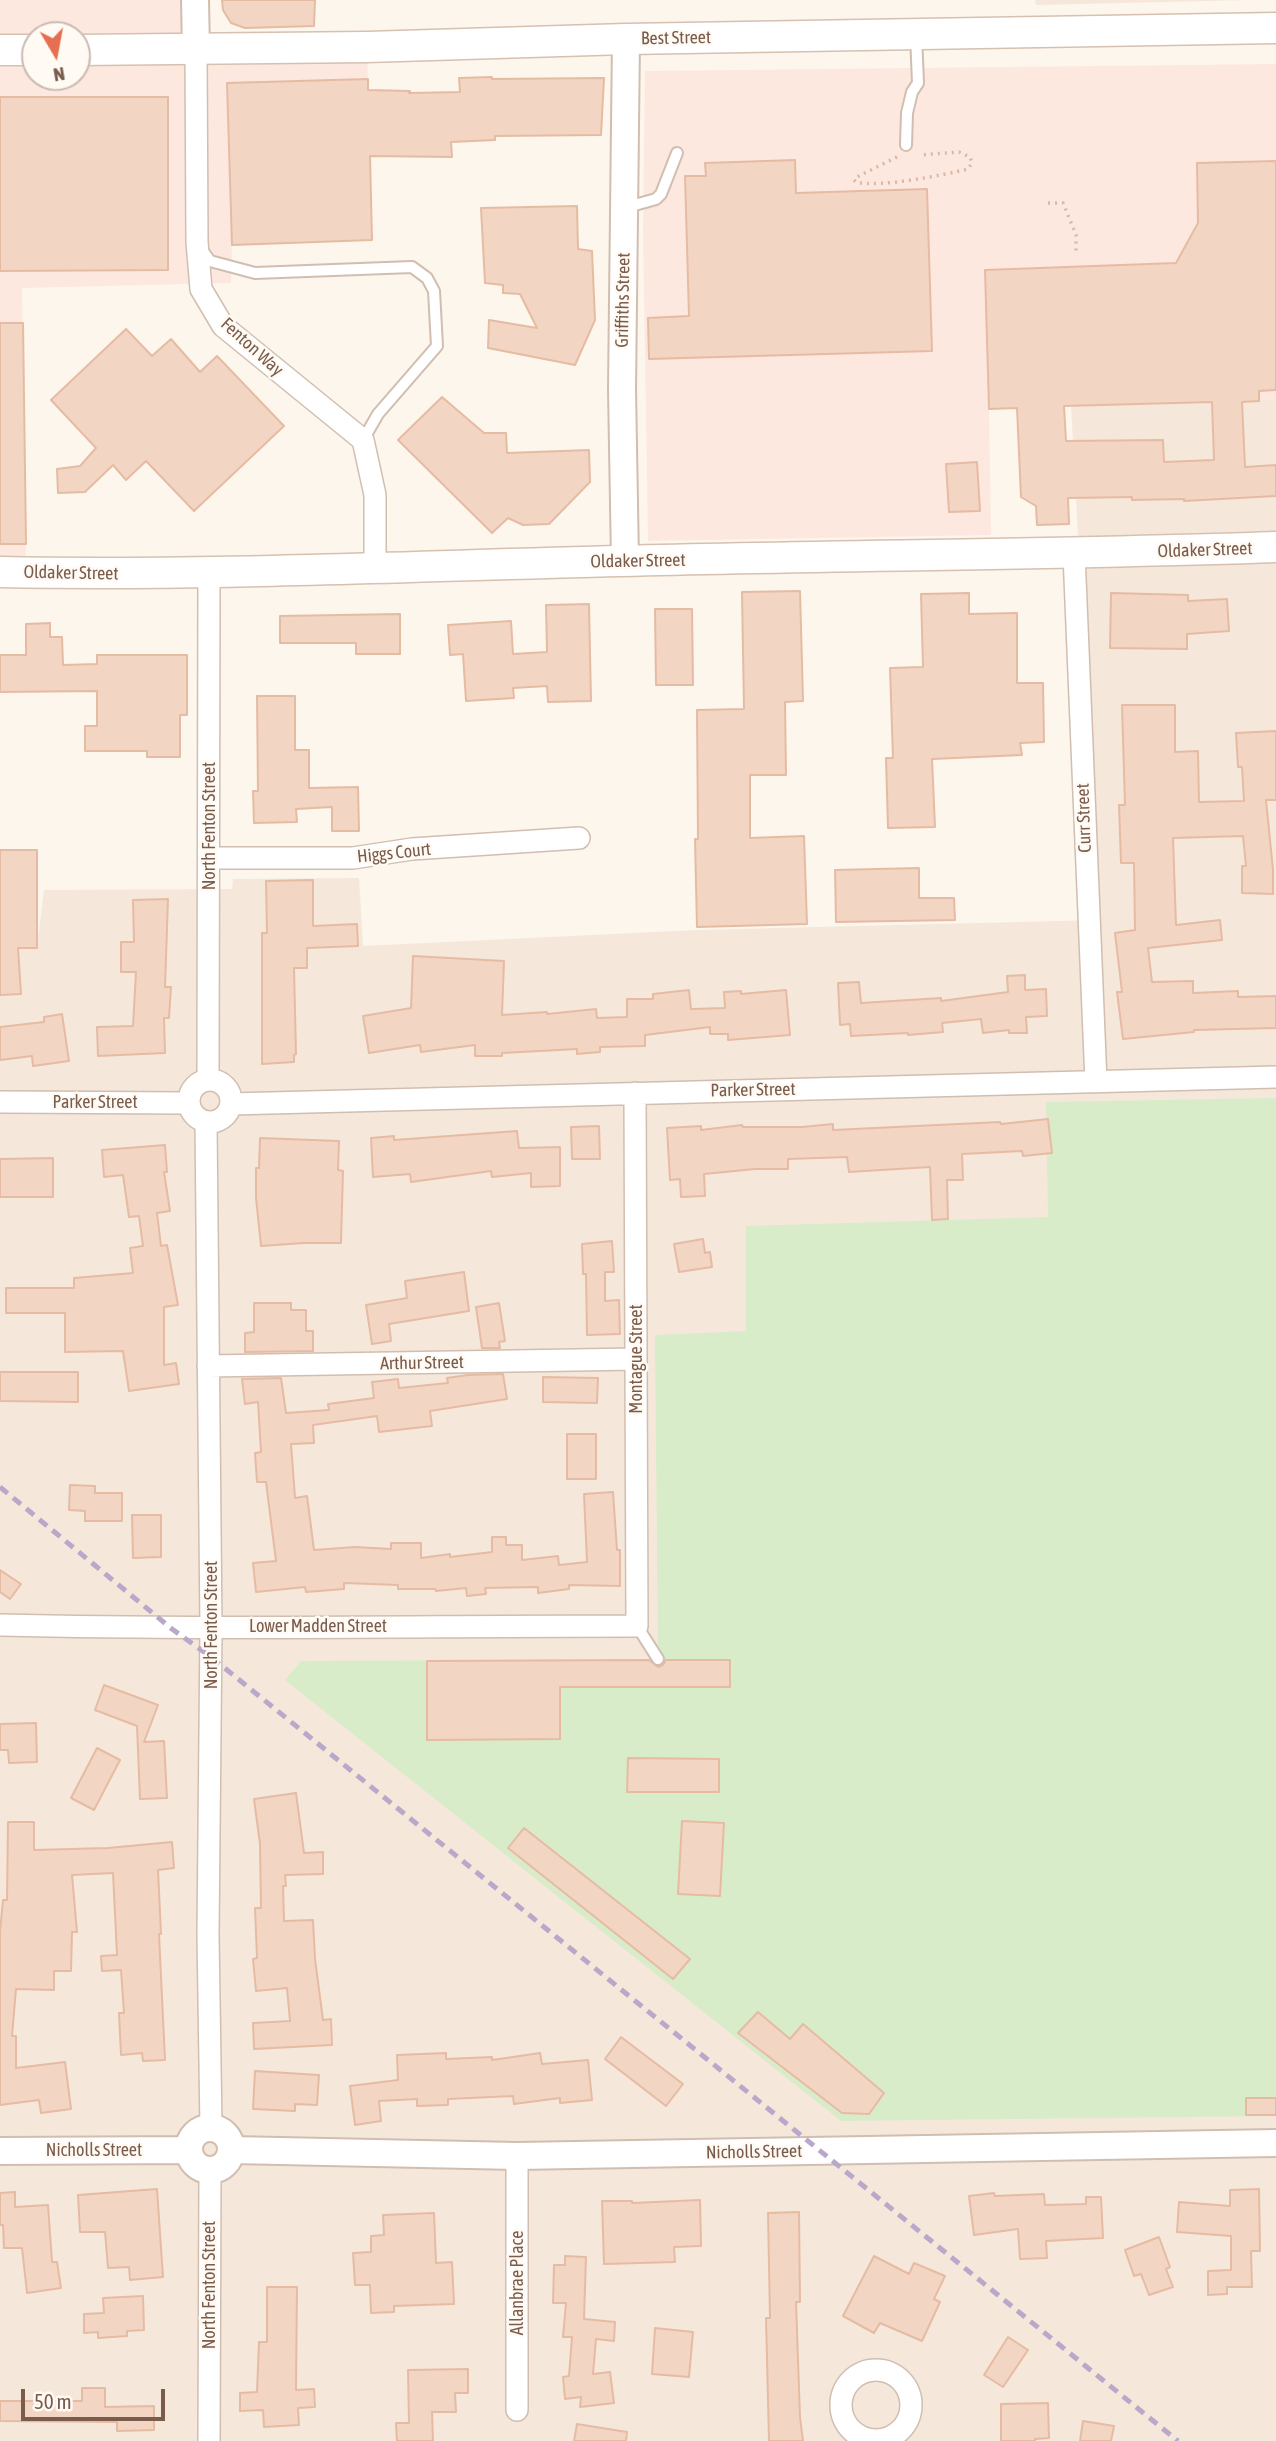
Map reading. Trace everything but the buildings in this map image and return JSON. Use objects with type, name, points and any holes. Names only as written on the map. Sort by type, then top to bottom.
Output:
[{"type":"main road","name":"Best Street","points":[[91,50],[1276,28]]},
{"type":"main road","points":[[0,50],[21,50]]},
{"type":"main road","name":"Oldaker Street","points":[[0,572],[209,573],[1276,547]]},
{"type":"street","points":[[195,0],[195,50]]},
{"type":"street","name":"Griffiths Street","points":[[625,561],[622,388],[626,39]]},
{"type":"street","name":"Fenton Way","points":[[195,50],[197,242],[201,289],[223,326],[363,440]]},
{"type":"street","points":[[363,440],[375,495],[375,568]]},
{"type":"street","name":"Curr Street","points":[[1074,554],[1096,1082]]},
{"type":"street","name":"North Fenton Street","points":[[208,1080],[209,573]]},
{"type":"street","name":"Higgs Court","points":[[209,858],[354,858],[412,849],[579,838]]},
{"type":"street","name":"Parker Street","points":[[231,1104],[1276,1077]]},
{"type":"street","points":[[208,1080],[216,1081],[228,1089],[231,1104],[220,1119],[206,1122],[194,1115],[189,1103],[193,1089],[208,1080]]},
{"type":"street","name":"Montague Street","points":[[635,1093],[637,1626]]},
{"type":"street","name":"Parker Street","points":[[0,1102],[189,1103]]},
{"type":"street","name":"North Fenton Street","points":[[206,1122],[211,1628],[208,1936],[211,2128]]},
{"type":"street","name":"Arthur Street","points":[[208,1366],[636,1359]]},
{"type":"street","name":"Lower Madden Street","points":[[0,1625],[211,1628],[637,1626]]},
{"type":"street","points":[[211,2128],[225,2134],[230,2140],[232,2150],[225,2165],[210,2171],[195,2164],[189,2150],[194,2136],[203,2129],[211,2128]]},
{"type":"street","name":"Nicholls Street","points":[[232,2150],[517,2156],[1276,2143]]},
{"type":"street","name":"Nicholls Street","points":[[0,2151],[189,2150]]},
{"type":"street","name":"Allanbrae Place","points":[[517,2156],[517,2410]]},
{"type":"street","name":"North Fenton Street","points":[[209,2441],[210,2171]]},
{"type":"lane","points":[[908,150],[907,113],[912,92],[918,83],[916,33]]},
{"type":"lane","points":[[624,208],[656,199],[661,194],[677,153]]},
{"type":"lane","points":[[197,242],[210,261],[255,273],[412,267],[427,278],[434,291],[437,346],[378,414],[363,440]]},
{"type":"lane","points":[[637,1626],[658,1659]]},
{"type":"path","points":[[919,144],[919,155]]},
{"type":"path","points":[[901,156],[869,170],[857,177],[856,182],[904,180],[953,173],[968,169],[972,163],[967,154],[959,152],[919,155],[908,150]]},
{"type":"path","points":[[1048,202],[1063,203],[1076,235],[1076,256]]},
{"type":"shaded area","points":[[0,0],[195,0],[196,49],[367,47],[372,240],[232,245],[231,283],[22,288],[26,572],[0,572]]},
{"type":"shaded area","points":[[1035,0],[1250,0],[1036,5]]},
{"type":"shaded area","points":[[1276,64],[1276,399],[989,409],[991,535],[648,541],[643,228],[645,71]]},
{"type":"shaded area","points":[[1276,399],[1276,2441],[0,2441],[0,948],[37,948],[44,890],[232,889],[233,879],[359,878],[363,946],[696,930],[1099,920],[1071,406]]},
{"type":"green space","points":[[1276,1098],[1276,2116],[841,2121],[285,1680],[301,1661],[658,1659],[655,1335],[746,1331],[746,1226],[1048,1217],[1046,1102]]},
{"type":"railway","points":[[0,1487],[172,1629],[211,1657],[1178,2441]]}]
